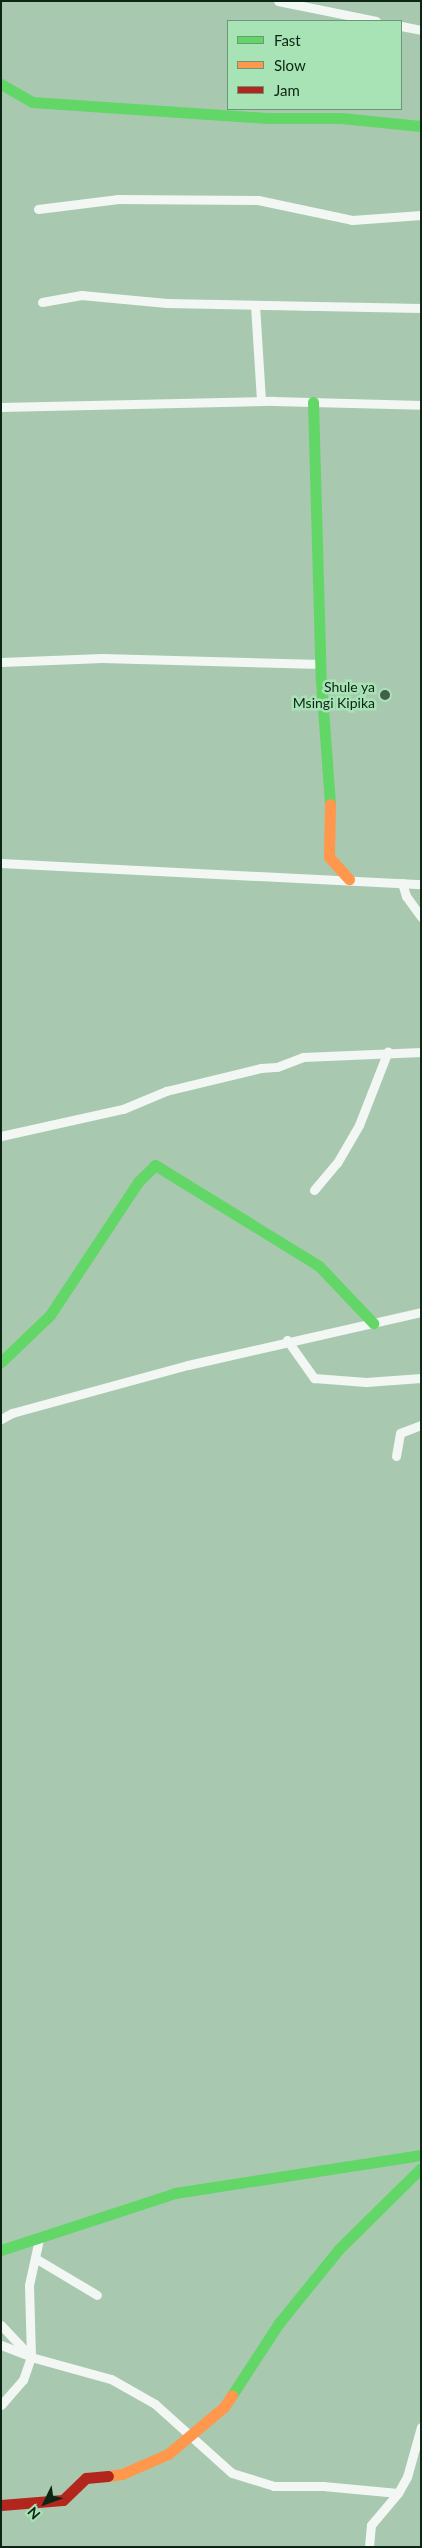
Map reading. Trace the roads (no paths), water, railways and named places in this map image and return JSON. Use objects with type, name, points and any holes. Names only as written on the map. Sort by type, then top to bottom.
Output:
[{"type":"street","points":[[278,1],[371,20]]},
{"type":"street","points":[[402,26],[421,30]]},
{"type":"street","points":[[1,84],[32,102],[266,118],[341,118],[421,126]]},
{"type":"street","points":[[38,209],[118,200],[258,200],[352,220],[421,215]]},
{"type":"street","points":[[42,302],[80,295],[167,303],[421,308]]},
{"type":"street","points":[[255,305],[261,401]]},
{"type":"street","points":[[1,407],[261,401],[421,405]]},
{"type":"street","points":[[313,402],[320,664],[331,826],[328,856],[349,879]]},
{"type":"street","points":[[1,662],[102,658],[320,664]]},
{"type":"street","points":[[1,863],[421,884]]},
{"type":"street","points":[[402,883],[406,896],[421,916]]},
{"type":"street","points":[[1,1136],[123,1109],[166,1091],[261,1068],[277,1067],[303,1057],[388,1051],[421,1052]]},
{"type":"street","points":[[314,1190],[336,1163],[359,1125],[388,1051]]},
{"type":"street","points":[[1,1362],[50,1315],[133,1189],[155,1165],[202,1197],[289,1245],[319,1266],[373,1324]]},
{"type":"street","points":[[1,1419],[12,1413],[188,1365],[238,1356],[287,1340],[373,1324],[421,1312]]},
{"type":"street","points":[[287,1340],[314,1378],[366,1382],[421,1378]]},
{"type":"street","points":[[396,1456],[400,1434],[421,1424]]},
{"type":"street","points":[[1,2250],[175,2193],[421,2155]]},
{"type":"street","points":[[1,2505],[63,2500],[86,2478],[122,2474],[168,2454],[188,2435],[224,2407],[280,2323],[339,2249],[421,2168]]},
{"type":"street","points":[[1,2405],[22,2380],[31,2357],[29,2285],[38,2239]]},
{"type":"street","points":[[35,2258],[97,2294]]},
{"type":"street","points":[[1,2325],[31,2357]]},
{"type":"street","points":[[1,2345],[31,2357],[111,2380],[154,2404],[232,2474],[274,2486],[323,2486],[398,2493]]},
{"type":"street","points":[[369,2547],[371,2525],[398,2493],[407,2476],[421,2427]]},
{"type":"place","name":"Shule ya Msingi Kipika","points":[[385,695]]}]
